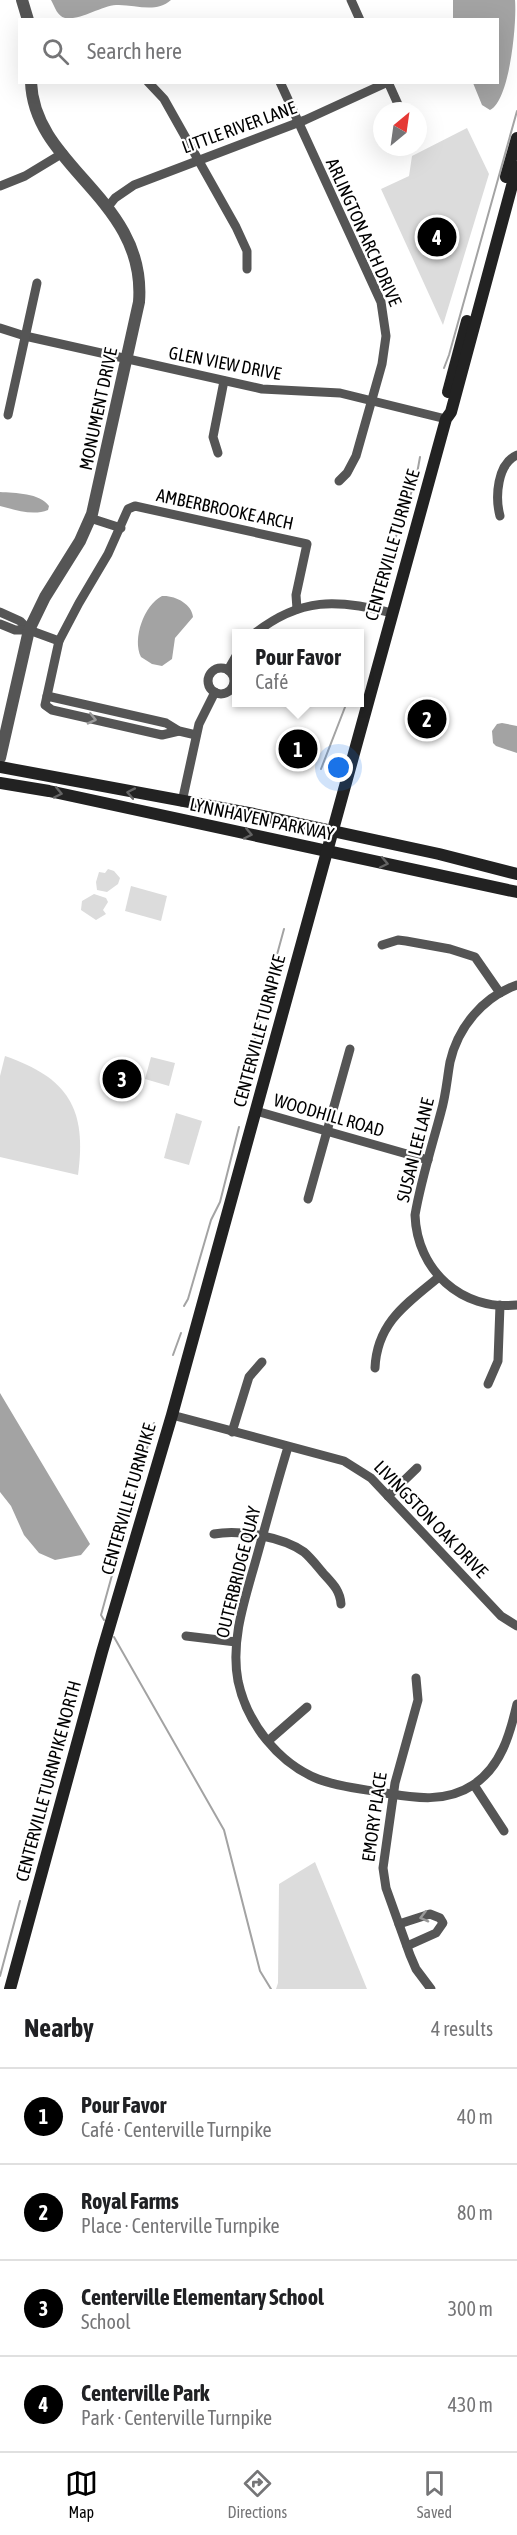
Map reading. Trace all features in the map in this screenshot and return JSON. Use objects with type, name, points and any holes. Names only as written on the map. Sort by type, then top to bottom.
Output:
[{"type":"main road","name":"CENTERVILLE TURNPIKE","points":[[102,1652],[172,1415],[392,613],[446,419],[451,412],[503,218],[515,165],[516,145]]},
{"type":"main road","name":"CENTERVILLE TURNPIKE","points":[[446,419],[444,407],[515,165]]},
{"type":"main road","points":[[503,218],[517,189]]},
{"type":"main road","name":"LYNNHAVEN PARKWAY","points":[[0,767],[332,831],[517,874]]},
{"type":"main road","name":"LYNNHAVEN PARKWAY","points":[[0,783],[517,892]]},
{"type":"main road","name":"CENTERVILLE TURNPIKE NORTH","points":[[9,1989],[102,1652]]},
{"type":"street","points":[[22,0],[27,18]]},
{"type":"street","points":[[351,0],[359,18]]},
{"type":"street","name":"MONUMENT DRIVE","points":[[0,758],[29,630],[45,597],[80,541],[98,493],[139,303],[139,273],[132,245],[124,230],[42,125],[35,109],[31,84]]},
{"type":"street","points":[[150,84],[164,99],[247,251],[247,269]]},
{"type":"street","name":"ARLINGTON ARCH DRIVE","points":[[281,84],[384,313],[385,350],[372,400],[352,464],[339,481]]},
{"type":"street","name":"LITTLE RIVER LANE","points":[[107,208],[115,198],[134,185],[298,123],[384,84]]},
{"type":"street","points":[[389,84],[397,102]]},
{"type":"street","points":[[0,186],[26,176],[63,153]]},
{"type":"street","points":[[8,415],[37,283]]},
{"type":"street","name":"GLEN VIEW DRIVE","points":[[0,328],[25,336],[262,389],[340,393],[446,419]]},
{"type":"street","points":[[218,453],[213,437],[224,381]]},
{"type":"street","points":[[500,516],[497,498],[500,481],[507,461],[517,455]]},
{"type":"street","name":"AMBERBROOKE ARCH","points":[[196,735],[179,731],[166,723],[46,696],[59,641],[108,554],[121,528],[126,511],[135,506],[307,544],[296,595],[297,609]]},
{"type":"street","points":[[90,518],[121,528]]},
{"type":"street","points":[[260,629],[297,609],[318,604],[345,603],[392,613]]},
{"type":"street","points":[[0,612],[20,621],[29,630]]},
{"type":"street","points":[[0,624],[15,630],[29,630],[59,641]]},
{"type":"street","points":[[228,670],[232,664]]},
{"type":"street","points":[[232,675],[228,670],[219,668],[210,676],[209,684],[215,692],[225,693],[232,687]]},
{"type":"street","points":[[182,802],[196,735],[215,692]]},
{"type":"street","points":[[382,945],[390,941],[406,941],[469,954],[480,963],[500,993]]},
{"type":"street","name":"SUSAN LEE LANE","points":[[517,985],[500,993],[476,1013],[459,1037],[450,1064],[444,1101],[418,1197],[416,1223],[425,1257],[450,1288],[470,1299],[500,1305],[517,1305]]},
{"type":"street","points":[[308,1199],[350,1049]]},
{"type":"street","name":"WOODHILL ROAD","points":[[256,1111],[428,1160]]},
{"type":"street","points":[[375,1368],[379,1342],[388,1324],[401,1309],[439,1277]]},
{"type":"street","points":[[488,1384],[498,1360],[500,1305]]},
{"type":"street","points":[[232,1432],[249,1377],[262,1362]]},
{"type":"street","name":"LIVINGSTON OAK DRIVE","points":[[172,1415],[344,1461],[357,1467],[388,1496],[501,1616],[517,1626]]},
{"type":"street","name":"OUTERBRIDGE QUAY","points":[[288,1447],[262,1537],[236,1642],[237,1670],[243,1698],[249,1713],[267,1741],[291,1763],[317,1778],[334,1784],[413,1798],[443,1797],[474,1785],[491,1768],[514,1732],[517,1704]]},
{"type":"street","points":[[388,1496],[417,1468]]},
{"type":"street","points":[[214,1534],[236,1531],[294,1547],[308,1556],[337,1588],[341,1604]]},
{"type":"street","points":[[186,1636],[236,1642]]},
{"type":"street","name":"EMORY PLACE","points":[[416,1678],[418,1700],[401,1755],[382,1868],[386,1888],[416,1969],[431,1989]]},
{"type":"street","points":[[267,1741],[307,1707]]},
{"type":"street","points":[[474,1785],[504,1831]]},
{"type":"street","points":[[399,1924],[430,1914],[440,1918],[443,1923],[436,1933],[407,1946]]},
{"type":"shaded area","points":[[51,0],[171,0],[158,7],[116,5],[65,18],[60,15]]},
{"type":"shaded area","points":[[453,0],[515,0],[511,60],[503,92],[497,104],[490,110],[482,105],[473,84],[499,84],[499,18],[453,18]]},
{"type":"shaded area","points":[[467,128],[489,174],[443,325],[381,189],[409,176],[412,156],[427,156],[427,148]]},
{"type":"shaded area","points":[[0,492],[20,493],[40,498],[49,506],[48,510],[18,511],[0,506]]},
{"type":"shaded area","points":[[162,596],[182,601],[190,608],[193,617],[175,638],[172,659],[162,666],[152,664],[141,657],[138,641],[145,615],[156,600]]},
{"type":"shaded area","points":[[497,724],[517,726],[517,753],[493,743],[492,731]]},
{"type":"shaded area","points":[[108,869],[114,871],[120,878],[118,884],[107,892],[97,890],[96,882],[99,872],[105,873]]},
{"type":"shaded area","points":[[131,886],[167,896],[161,921],[125,911]]},
{"type":"shaded area","points":[[94,894],[106,898],[108,902],[103,910],[106,914],[96,920],[81,910],[82,901]]},
{"type":"shaded area","points":[[5,1056],[44,1074],[68,1099],[79,1131],[78,1175],[0,1157],[0,1076]]},
{"type":"shaded area","points":[[151,1057],[175,1063],[169,1086],[145,1079]]},
{"type":"shaded area","points":[[176,1113],[202,1121],[189,1165],[164,1158]]},
{"type":"shaded area","points":[[0,1393],[90,1544],[81,1555],[55,1560],[39,1553],[24,1535],[11,1506],[0,1492]]},
{"type":"shaded area","points":[[315,1862],[367,1989],[276,1989],[278,1983],[279,1884]]},
{"type":"waterway","points":[[444,368],[517,111]]},
{"type":"waterway","points":[[393,545],[416,479],[420,457]]},
{"type":"waterway","points":[[321,769],[345,707]]},
{"type":"waterway","points":[[246,1086],[257,1028],[284,929]]},
{"type":"waterway","points":[[184,1306],[211,1220],[220,1202],[239,1127]]},
{"type":"waterway","points":[[173,1355],[181,1333]]},
{"type":"waterway","points":[[104,1620],[101,1615],[154,1423]]},
{"type":"waterway","points":[[114,1637],[224,1830],[260,1971],[271,1989]]},
{"type":"waterway","points":[[0,1976],[20,1901]]},
{"type":"place","name":"Centerville Park","points":[[437,237]]},
{"type":"place","name":"Royal Farms","points":[[427,719]]},
{"type":"place","name":"Pour Favor","points":[[298,749]]},
{"type":"place","name":"Centerville Elementary School","points":[[122,1079]]}]
